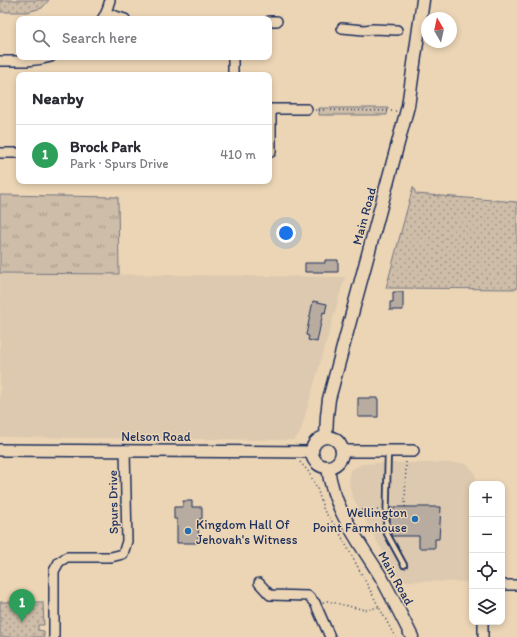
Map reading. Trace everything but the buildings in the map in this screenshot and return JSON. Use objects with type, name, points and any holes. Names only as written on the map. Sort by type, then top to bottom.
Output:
[{"type":"main road","name":"Main Road","points":[[326,437],[329,399],[408,106],[424,0]]},
{"type":"main road","points":[[326,437],[335,439],[339,442],[342,451],[340,460],[328,467],[315,461],[312,452],[314,443],[326,437]]},
{"type":"main road","name":"Main Road","points":[[328,467],[333,493],[343,514],[392,595],[412,637]]},
{"type":"street","points":[[104,16],[110,0]]},
{"type":"street","points":[[342,28],[397,30]]},
{"type":"street","points":[[0,61],[32,60]]},
{"type":"street","points":[[233,60],[233,72]]},
{"type":"street","points":[[272,109],[307,109]]},
{"type":"street","points":[[0,153],[16,153]]},
{"type":"street","name":"Nelson Road","points":[[0,450],[312,452]]},
{"type":"street","name":"Spurs Drive","points":[[54,637],[54,571],[59,562],[67,557],[111,557],[123,554],[127,541],[125,450]]},
{"type":"street","points":[[342,451],[413,451]]},
{"type":"street","points":[[259,583],[270,595],[308,596],[315,603],[330,637]]},
{"type":"street","points":[[505,586],[517,585]]},
{"type":"street","points":[[483,625],[483,637]]},
{"type":"lane","points":[[388,451],[386,532],[404,565]]},
{"type":"path","points":[[307,109],[396,111]]},
{"type":"path","points":[[299,460],[308,471],[317,488],[324,511],[337,528],[396,637]]},
{"type":"path","points":[[405,507],[406,460]]},
{"type":"path","points":[[353,510],[386,510]]},
{"type":"path","points":[[315,603],[327,601],[365,610],[379,607]]},
{"type":"shaded area","points":[[0,273],[345,277],[300,433],[294,440],[0,437]]},
{"type":"shaded area","points":[[460,463],[468,465],[473,470],[476,477],[475,481],[469,481],[469,582],[399,581],[352,496],[349,483],[350,470],[363,464]]},
{"type":"green space","points":[[0,0],[49,0],[42,8],[27,12],[0,12]]},
{"type":"green space","points":[[319,108],[388,108],[387,115],[319,115]]},
{"type":"green space","points":[[413,187],[416,194],[517,202],[517,289],[386,288]]},
{"type":"green space","points":[[0,195],[118,197],[119,274],[0,273]]},
{"type":"green space","points":[[0,602],[43,602],[44,625],[38,625],[38,630],[44,631],[44,637],[0,637]]},
{"type":"place","name":"Wellington Point Farmhouse","points":[[415,519]]},
{"type":"place","name":"Kingdom Hall Of Jehovah's Witness","points":[[188,531]]},
{"type":"place","name":"Brock Park","points":[[22,622]]}]
